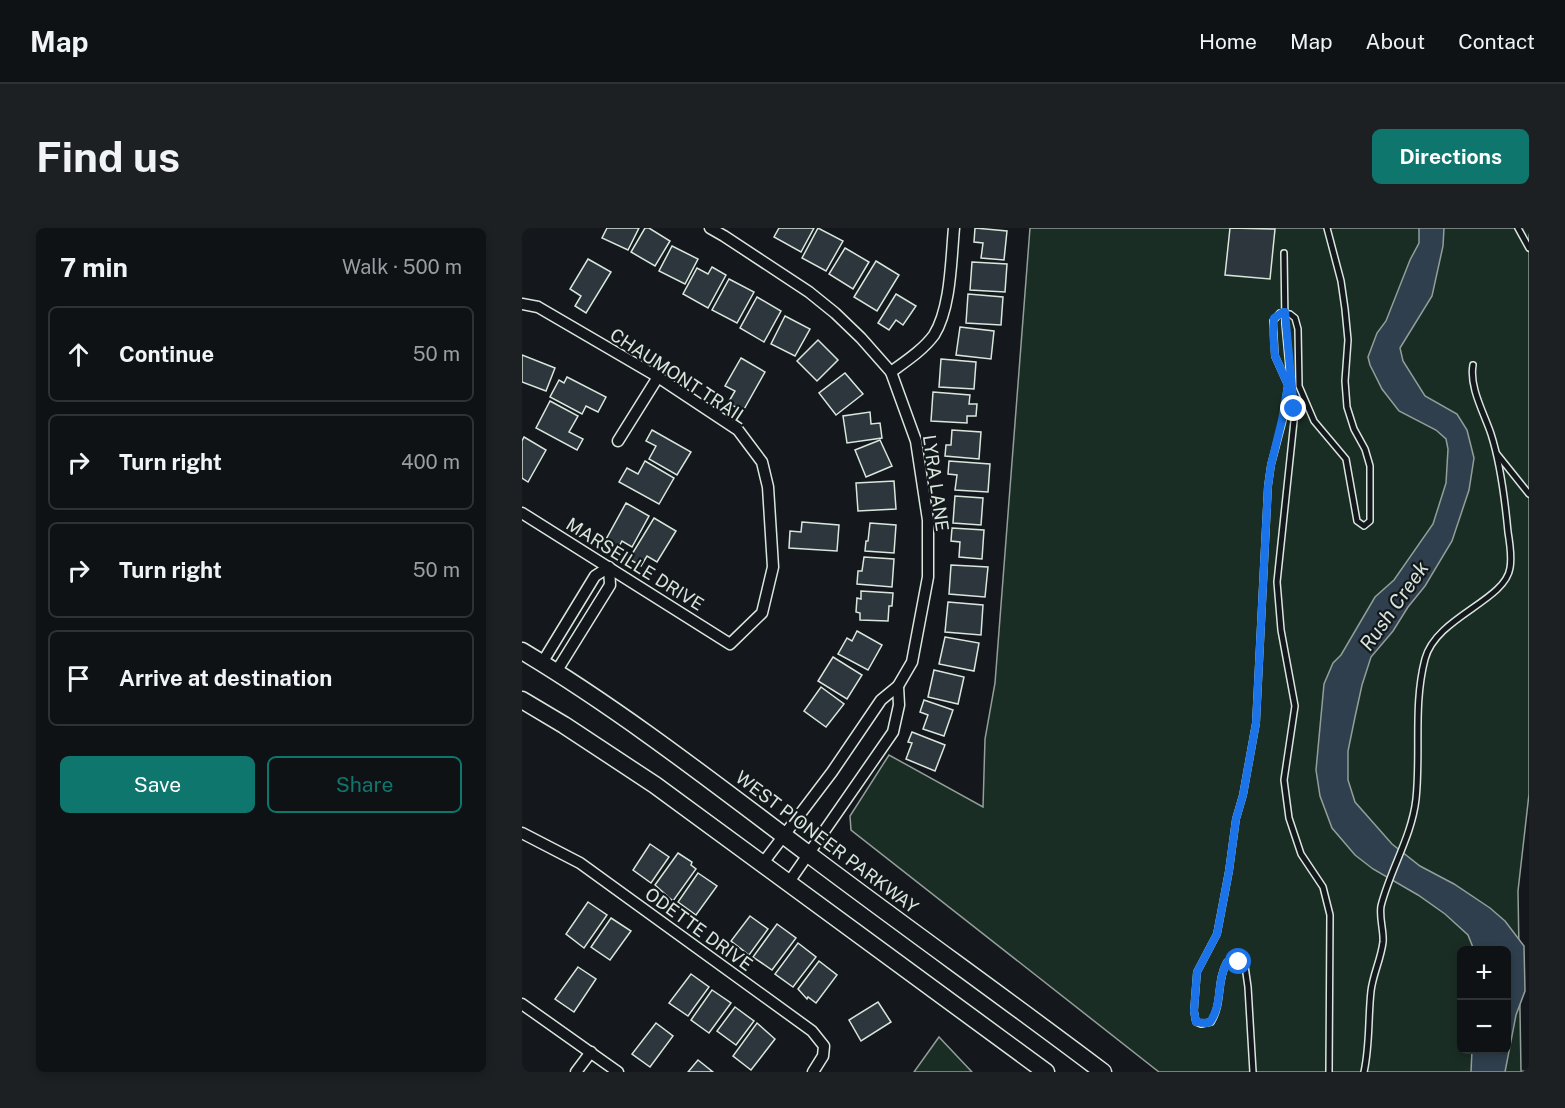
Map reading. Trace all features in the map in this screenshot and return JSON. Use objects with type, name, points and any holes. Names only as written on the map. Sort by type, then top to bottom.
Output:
[{"type":"main road","name":"WEST PIONEER PARKWAY","points":[[522,651],[705,774],[808,854],[1103,1072]]},
{"type":"main road","points":[[522,700],[655,785],[1046,1072]]},
{"type":"street","name":"LYRA LANE","points":[[710,228],[809,292],[861,338],[891,372],[916,441],[928,520],[928,577],[912,662],[898,686],[881,700],[832,772],[763,863]]},
{"type":"street","points":[[891,372],[914,355],[934,335],[947,295],[954,228]]},
{"type":"street","name":"CHAUMONT TRAIL","points":[[522,304],[538,307],[658,377],[738,430],[762,462],[768,487],[773,567],[762,613],[730,644]]},
{"type":"street","points":[[618,441],[658,377]]},
{"type":"street","name":"MARSEILLE DRIVE","points":[[522,513],[730,644]]},
{"type":"street","points":[[609,567],[610,585],[549,668],[595,576],[609,567]]},
{"type":"street","name":"LYRA LANE","points":[[789,882],[893,732],[899,705],[898,686]]},
{"type":"street","name":"ODETTE DRIVE","points":[[522,833],[580,863],[812,1031],[824,1046],[823,1056],[813,1072]]},
{"type":"street","points":[[522,1004],[618,1072]]},
{"type":"street","points":[[576,1072],[591,1052]]},
{"type":"lane","points":[[1253,1072],[1245,966],[1239,962],[1227,962],[1222,970],[1219,1001],[1210,1022],[1196,1022],[1194,1011],[1197,972],[1217,934],[1236,819],[1243,795],[1256,723],[1268,486],[1288,385],[1275,356],[1273,321],[1277,315],[1285,312],[1290,314],[1297,323],[1299,386],[1314,421],[1346,459],[1357,521],[1366,526],[1370,521],[1370,466],[1347,407],[1345,381],[1348,340],[1345,309],[1341,281],[1327,228]]},
{"type":"lane","points":[[1518,228],[1529,248]]},
{"type":"lane","points":[[1284,253],[1285,312],[1294,421],[1277,582],[1281,630],[1295,706],[1284,780],[1288,819],[1301,854],[1323,887],[1330,915],[1329,1072]]},
{"type":"lane","points":[[1364,1072],[1369,1049],[1371,991],[1382,946],[1381,909],[1416,801],[1417,717],[1426,656],[1435,639],[1446,627],[1503,584],[1510,568],[1507,521],[1496,453],[1473,384],[1473,364]]},
{"type":"lane","points":[[1496,453],[1529,494]]},
{"type":"green space","points":[[1030,228],[1529,228],[1529,794],[1518,891],[1521,1071],[1529,1072],[1159,1072],[851,830],[850,816],[889,755],[983,807],[985,739],[995,683]]},
{"type":"green space","points":[[939,1037],[972,1072],[914,1072]]},
{"type":"water","name":"Rush Creek","points":[[1419,228],[1444,228],[1443,246],[1432,296],[1400,348],[1403,361],[1425,396],[1457,414],[1467,430],[1474,458],[1469,490],[1452,541],[1425,586],[1371,657],[1362,685],[1348,751],[1348,780],[1355,802],[1392,844],[1420,866],[1454,884],[1490,908],[1505,921],[1524,946],[1525,991],[1516,1015],[1511,1041],[1511,946],[1472,946],[1468,935],[1445,914],[1418,895],[1373,869],[1355,855],[1332,828],[1320,796],[1316,770],[1324,684],[1333,663],[1341,655],[1375,597],[1394,580],[1433,524],[1446,483],[1448,449],[1446,439],[1436,430],[1399,411],[1382,389],[1368,357],[1419,243]]},
{"type":"water","points":[[1472,1054],[1508,1054],[1505,1072],[1471,1072]]},
{"type":"building","points":[[607,228],[639,228],[628,250],[602,238]]},
{"type":"building","points":[[645,228],[649,228],[670,241],[655,266],[631,252]]},
{"type":"building","points":[[779,228],[814,228],[801,252],[774,237]]},
{"type":"building","points":[[818,228],[843,241],[826,271],[802,258]]},
{"type":"building","points":[[975,228],[1007,231],[1004,260],[981,258],[983,243],[974,242]]},
{"type":"building","points":[[1230,228],[1275,229],[1270,279],[1225,275]]},
{"type":"building","points":[[672,246],[698,259],[685,284],[659,271]]},
{"type":"building","points":[[845,248],[869,262],[853,289],[829,274]]},
{"type":"building","points":[[588,259],[611,272],[586,313],[575,306],[581,296],[570,289]]},
{"type":"building","points":[[876,261],[899,275],[877,311],[854,297]]},
{"type":"building","points":[[972,262],[1007,264],[1005,292],[970,290]]},
{"type":"building","points":[[712,267],[726,275],[708,308],[683,294],[697,268],[708,274]]},
{"type":"building","points":[[729,279],[754,292],[737,323],[712,310]]},
{"type":"building","points":[[896,294],[916,306],[903,325],[896,320],[889,330],[878,323]]},
{"type":"building","points":[[968,294],[1003,297],[1001,325],[966,323]]},
{"type":"building","points":[[757,297],[781,311],[764,342],[740,328]]},
{"type":"building","points":[[785,316],[810,329],[795,356],[771,344]]},
{"type":"building","points":[[960,327],[994,331],[991,359],[956,355]]},
{"type":"building","points":[[818,340],[838,360],[817,381],[797,361]]},
{"type":"building","points":[[522,355],[555,368],[546,391],[522,382]]},
{"type":"building","points":[[741,358],[765,372],[743,411],[728,403],[735,391],[725,386]]},
{"type":"building","points":[[941,359],[976,362],[974,389],[939,387]]},
{"type":"building","points":[[845,373],[863,394],[836,415],[819,393]]},
{"type":"building","points":[[567,377],[606,397],[598,412],[586,406],[582,414],[550,397],[559,380],[564,383]]},
{"type":"building","points":[[933,392],[970,395],[969,404],[977,404],[976,416],[967,416],[967,423],[931,421]]},
{"type":"building","points":[[550,401],[578,416],[569,432],[583,439],[577,450],[536,428]]},
{"type":"building","points":[[870,412],[871,424],[880,423],[882,438],[847,443],[843,416]]},
{"type":"building","points":[[652,430],[691,452],[677,475],[649,459],[656,446],[646,441]]},
{"type":"building","points":[[952,430],[981,432],[979,459],[945,456],[946,445],[951,445]]},
{"type":"building","points":[[524,437],[546,450],[528,482],[522,478],[522,441]]},
{"type":"building","points":[[880,440],[892,466],[866,477],[855,450]]},
{"type":"building","points":[[645,461],[674,478],[659,504],[619,482],[627,468],[638,474]]},
{"type":"building","points":[[949,461],[990,464],[988,492],[955,490],[957,475],[948,474]]},
{"type":"building","points":[[894,481],[896,509],[858,511],[856,483]]},
{"type":"building","points":[[955,496],[983,498],[981,525],[953,523]]},
{"type":"building","points":[[626,503],[649,516],[632,547],[622,541],[617,550],[604,543]]},
{"type":"building","points":[[654,518],[676,531],[657,562],[647,556],[641,566],[629,559]]},
{"type":"building","points":[[802,522],[839,525],[837,551],[789,548],[790,531],[801,532]]},
{"type":"building","points":[[870,523],[896,525],[894,553],[865,551]]},
{"type":"building","points":[[952,528],[984,530],[982,559],[959,557],[960,542],[951,541]]},
{"type":"building","points":[[864,557],[894,559],[892,587],[857,584],[858,571],[862,571]]},
{"type":"building","points":[[951,565],[988,567],[985,597],[949,594]]},
{"type":"building","points":[[861,591],[893,593],[888,621],[860,620],[860,613],[856,612],[857,598],[861,599]]},
{"type":"building","points":[[948,602],[983,605],[981,635],[945,632]]},
{"type":"building","points":[[857,631],[882,645],[868,670],[838,654],[847,638],[852,641]]},
{"type":"building","points":[[945,637],[979,643],[974,671],[939,664]]},
{"type":"building","points":[[833,657],[862,675],[847,699],[818,681]]},
{"type":"building","points":[[934,670],[964,677],[958,704],[928,697]]},
{"type":"building","points":[[821,687],[844,704],[826,727],[804,711]]},
{"type":"building","points":[[924,700],[953,710],[944,736],[923,729],[928,715],[920,712]]},
{"type":"building","points":[[912,732],[945,745],[935,771],[906,759],[912,743],[908,742]]},
{"type":"building","points":[[650,844],[669,857],[651,883],[633,870]]},
{"type":"building","points":[[678,853],[692,862],[691,865],[696,869],[673,901],[655,885]]},
{"type":"building","points":[[698,873],[717,886],[696,915],[678,902]]},
{"type":"building","points":[[588,902],[607,915],[584,948],[566,934]]},
{"type":"building","points":[[750,916],[768,929],[749,955],[731,941]]},
{"type":"building","points":[[611,918],[631,931],[610,960],[591,947]]},
{"type":"building","points":[[777,924],[796,938],[772,970],[753,957]]},
{"type":"building","points":[[798,943],[816,957],[793,987],[775,974]]},
{"type":"building","points":[[819,961],[837,975],[816,1003],[808,997],[807,999],[798,989]]},
{"type":"building","points":[[578,967],[596,979],[574,1012],[555,999]]},
{"type":"building","points":[[691,974],[709,987],[688,1016],[669,1003]]},
{"type":"building","points":[[712,990],[731,1003],[709,1033],[691,1020]]},
{"type":"building","points":[[878,1002],[891,1022],[861,1041],[849,1020]]},
{"type":"building","points":[[735,1007],[754,1021],[736,1045],[717,1031]]},
{"type":"building","points":[[656,1023],[673,1036],[650,1067],[632,1054]]},
{"type":"building","points":[[757,1023],[775,1039],[751,1070],[733,1056]]},
{"type":"building","points":[[698,1060],[713,1072],[688,1072]]},
{"type":"route","points":[[1239,962],[1227,962],[1222,970],[1219,1001],[1214,1017],[1210,1022],[1201,1024],[1196,1022],[1194,1011],[1197,972],[1217,934],[1236,819],[1243,795],[1256,723],[1268,486],[1288,396],[1287,378],[1275,356],[1273,332],[1274,318],[1283,312],[1285,312],[1294,409]]}]
